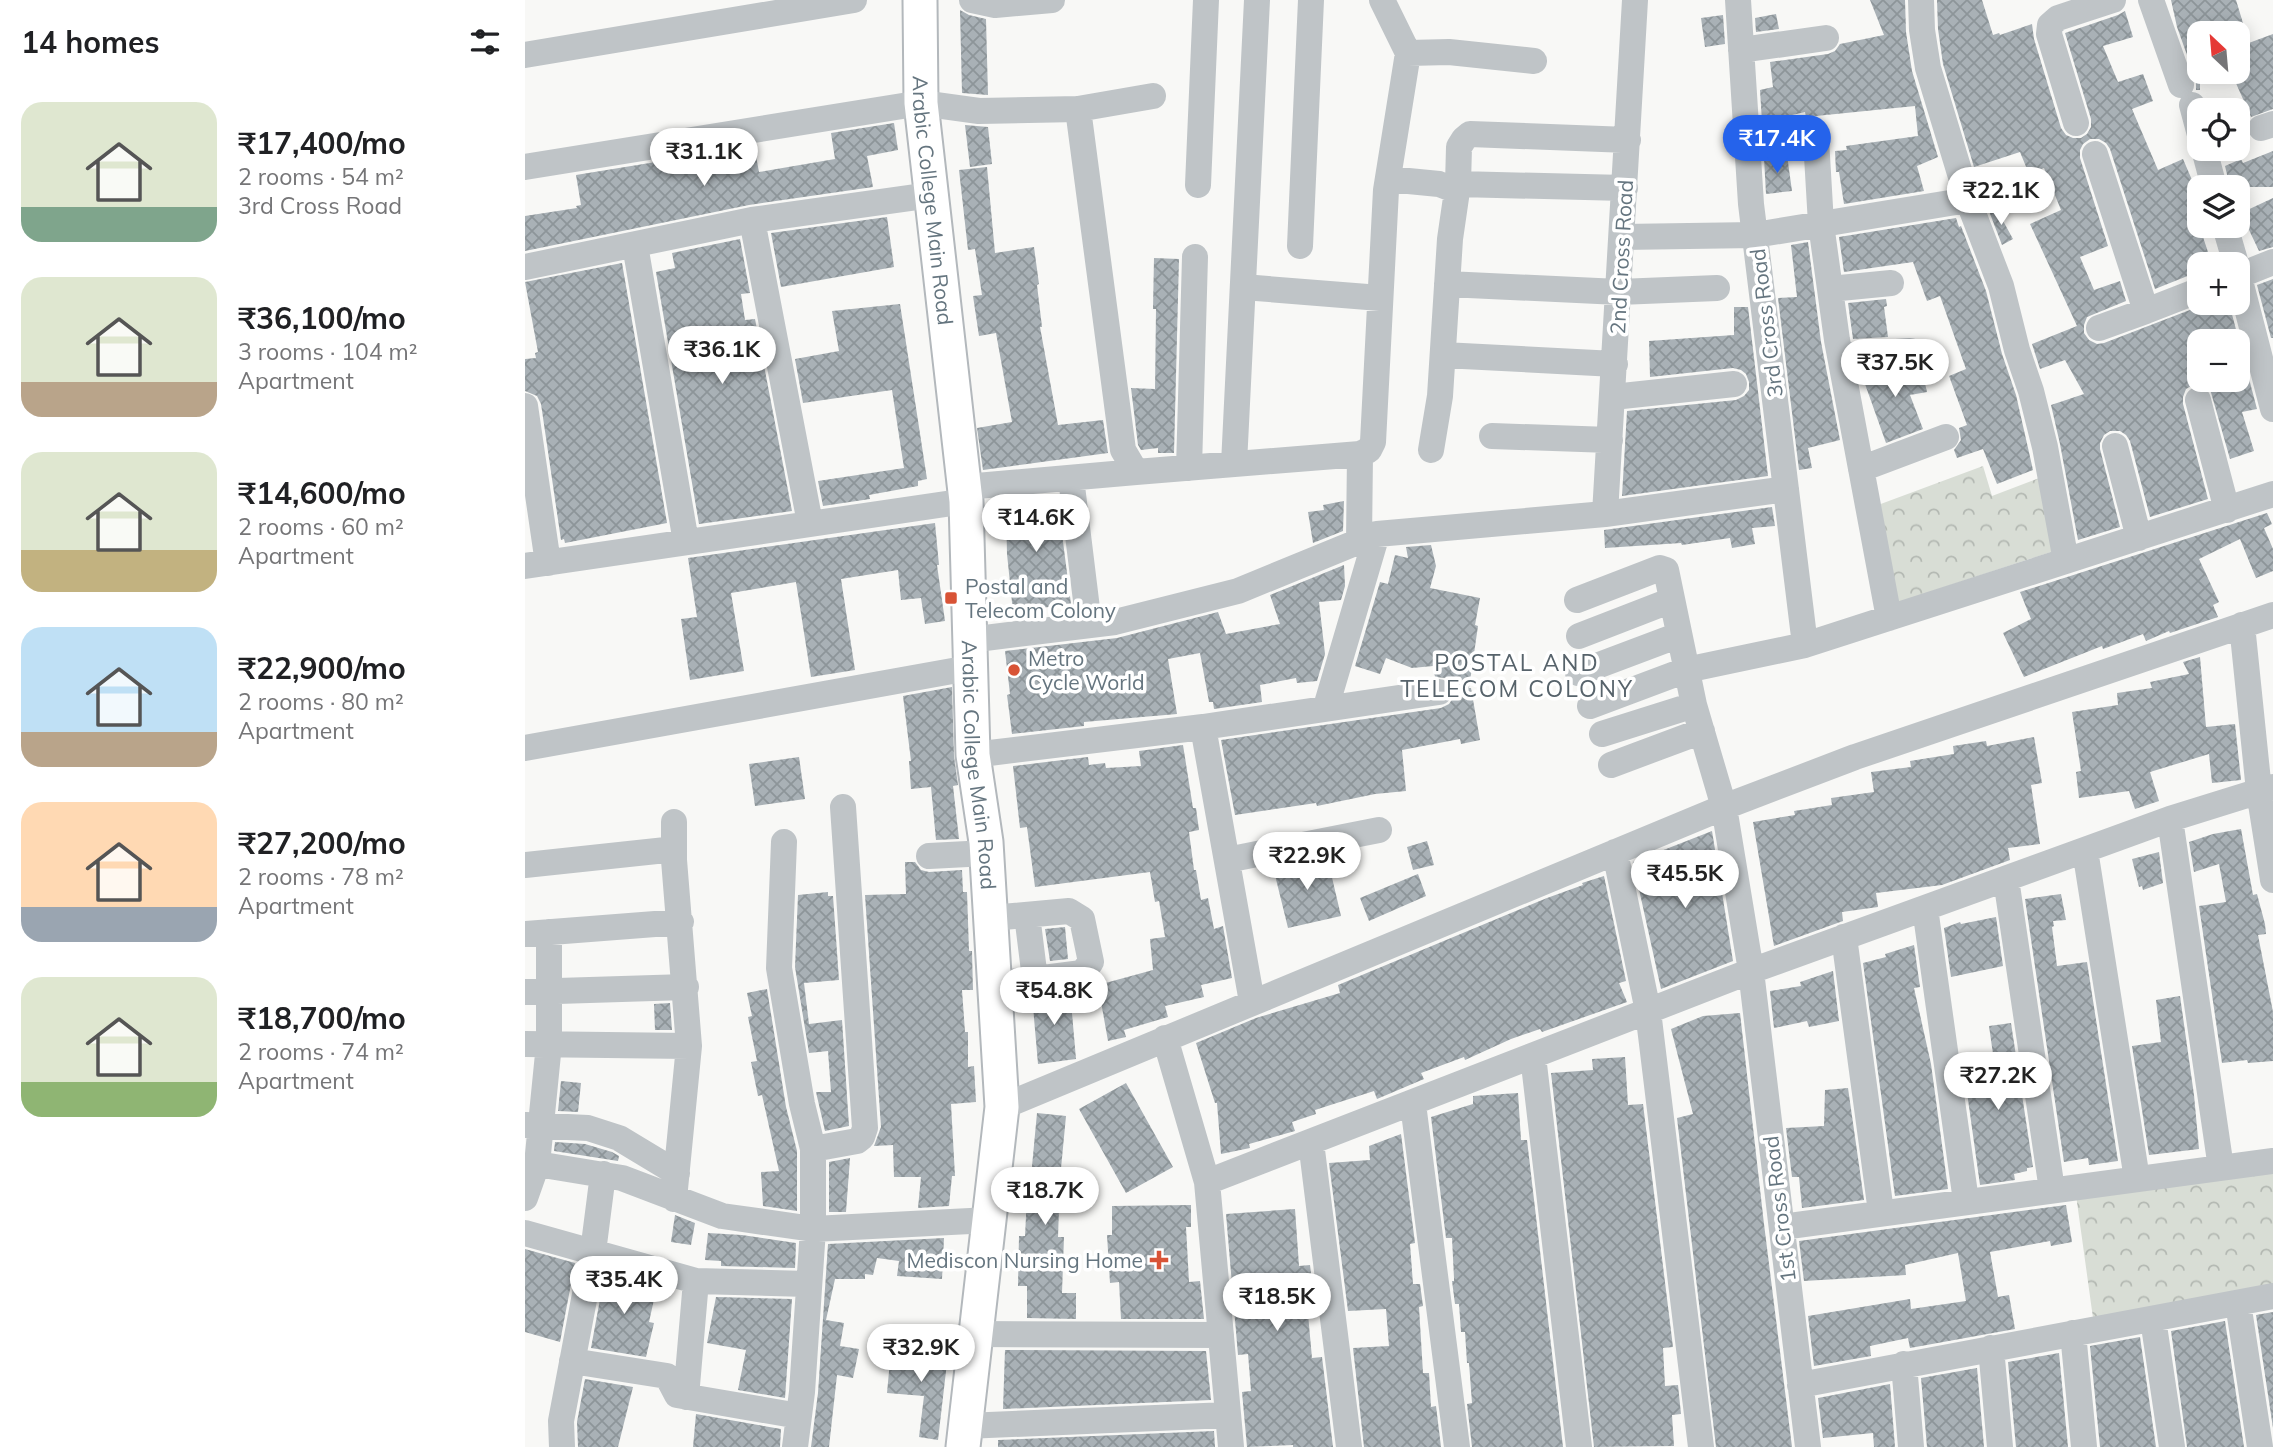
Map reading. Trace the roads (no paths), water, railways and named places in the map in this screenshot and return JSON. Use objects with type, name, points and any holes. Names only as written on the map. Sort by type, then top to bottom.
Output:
[{"type":"main road","name":"Arabic College Main Road","points":[[920,0],[921,103],[966,494],[973,755],[987,853],[1002,1107],[964,1436]]},
{"type":"street","points":[[525,55],[854,0]]},
{"type":"street","points":[[972,0],[995,5],[1052,0]]},
{"type":"street","points":[[1198,185],[1206,0]]},
{"type":"street","points":[[1234,464],[1257,0]]},
{"type":"street","points":[[1300,246],[1311,0]]},
{"type":"street","points":[[525,406],[537,565],[810,523],[1071,478],[1360,454],[1369,450],[1373,442],[1388,179],[1408,53],[1382,0]]},
{"type":"street","name":"2nd Cross Road","points":[[1605,514],[1635,0]]},
{"type":"street","name":"3rd Cross Road","points":[[1738,0],[1755,234],[1805,645]]},
{"type":"street","points":[[1921,0],[1928,68],[1968,200],[2001,286],[2017,350],[2031,391],[2045,447],[2066,561]]},
{"type":"street","points":[[2151,0],[2187,98]]},
{"type":"street","points":[[2076,123],[2049,34],[2050,25],[2058,18],[2104,2]]},
{"type":"street","points":[[1741,50],[1826,38]]},
{"type":"street","points":[[1408,53],[1449,52],[1534,61]]},
{"type":"street","points":[[525,167],[921,103],[979,111],[1079,109],[1153,96]]},
{"type":"street","points":[[1079,109],[1123,450],[1136,472]]},
{"type":"street","points":[[1431,450],[1440,396],[1459,147],[1464,139],[1470,134],[1628,140]]},
{"type":"street","points":[[1817,139],[1821,224],[1840,356],[1889,618]]},
{"type":"street","points":[[2095,154],[2146,311]]},
{"type":"street","points":[[1388,179],[1457,188],[1625,188]]},
{"type":"street","points":[[525,267],[752,220],[931,195]]},
{"type":"street","points":[[1622,237],[1755,234],[1968,200]]},
{"type":"street","points":[[752,220],[810,523]]},
{"type":"street","points":[[635,245],[687,542]]},
{"type":"street","points":[[1189,468],[1195,257]]},
{"type":"street","points":[[2250,271],[2273,262]]},
{"type":"street","points":[[1830,289],[1891,283]]},
{"type":"street","points":[[1447,284],[1619,292],[1717,288]]},
{"type":"street","points":[[1243,287],[1381,298]]},
{"type":"street","points":[[2099,328],[2187,295]]},
{"type":"street","points":[[2248,315],[2273,409]]},
{"type":"street","points":[[1840,356],[1910,351]]},
{"type":"street","points":[[1443,355],[1615,364]]},
{"type":"street","points":[[1613,397],[1734,384]]},
{"type":"street","points":[[2197,400],[2227,510]]},
{"type":"street","points":[[1492,436],[1610,440]]},
{"type":"street","points":[[1861,469],[1946,437]]},
{"type":"street","points":[[2115,446],[2139,538]]},
{"type":"street","points":[[1326,707],[1368,537],[1360,454]]},
{"type":"street","points":[[1071,478],[1089,625]]},
{"type":"street","points":[[525,748],[969,654],[1089,625],[1115,622],[1238,591],[1368,537],[1605,514],[1786,489]]},
{"type":"street","points":[[1590,706],[1686,670],[1805,645],[2273,494]]},
{"type":"street","name":"1st Cross Road","points":[[1577,600],[1660,568],[1666,570],[1694,705],[1724,807],[1751,971],[1808,1447]]},
{"type":"street","points":[[1579,636],[1672,600]]},
{"type":"street","points":[[1002,1107],[1724,807],[1855,757],[2273,615]]},
{"type":"street","points":[[2242,625],[2266,789],[2273,880]]},
{"type":"street","points":[[1578,673],[1679,635]]},
{"type":"street","points":[[973,755],[1203,727],[1439,692]]},
{"type":"street","points":[[1602,734],[1694,705]]},
{"type":"street","points":[[1203,727],[1252,1002]]},
{"type":"street","points":[[1611,765],[1702,731]]},
{"type":"street","points":[[1207,1182],[1751,971],[2171,819],[2266,789]]},
{"type":"street","points":[[813,1149],[857,1141],[862,1137],[865,1128],[843,807]]},
{"type":"street","points":[[2171,819],[2221,1168]]},
{"type":"street","points":[[674,822],[674,860],[689,1046],[676,1186]]},
{"type":"street","points":[[1227,860],[1379,831]]},
{"type":"street","points":[[784,842],[779,968],[802,1104],[813,1149],[813,1229],[795,1447]]},
{"type":"street","points":[[525,865],[666,850],[674,860]]},
{"type":"street","points":[[2085,850],[2137,1179]]},
{"type":"street","points":[[1615,852],[1648,1011],[1701,1447]]},
{"type":"street","points":[[929,856],[987,853]]},
{"type":"street","points":[[2006,879],[2052,1190]]},
{"type":"street","points":[[1925,908],[1966,1202]]},
{"type":"street","points":[[991,918],[1069,911],[1082,919],[1091,962],[1082,973],[995,984]]},
{"type":"street","points":[[1027,915],[1035,979]]},
{"type":"street","points":[[525,1198],[537,1164],[533,1125],[537,1044],[537,933],[681,922]]},
{"type":"street","points":[[1844,937],[1881,1212]]},
{"type":"street","points":[[537,991],[685,987]]},
{"type":"street","points":[[1165,1038],[1207,1182],[1231,1447]]},
{"type":"street","points":[[537,1044],[689,1046]]},
{"type":"street","points":[[1533,1056],[1579,1447]]},
{"type":"street","points":[[1413,1104],[1457,1447]]},
{"type":"street","points":[[533,1125],[588,1128],[619,1138],[676,1186],[722,1216],[813,1229],[990,1220]]},
{"type":"street","points":[[1311,1142],[1349,1447]]},
{"type":"street","points":[[1782,1227],[2273,1161]]},
{"type":"street","points":[[537,1164],[676,1186]]},
{"type":"street","points":[[562,1447],[561,1421],[593,1252],[603,1174]]},
{"type":"street","points":[[525,1233],[696,1281],[808,1284]]},
{"type":"street","points":[[686,1397],[696,1281]]},
{"type":"street","points":[[1800,1385],[2273,1296]]},
{"type":"street","points":[[2238,1303],[2260,1447]]},
{"type":"street","points":[[2153,1319],[2172,1447]]},
{"type":"street","points":[[2073,1333],[2084,1447]]},
{"type":"street","points":[[976,1334],[1221,1335]]},
{"type":"street","points":[[1991,1348],[2000,1447]]},
{"type":"street","points":[[572,1360],[667,1376],[677,1395],[799,1416]]},
{"type":"street","points":[[1904,1364],[1912,1447]]},
{"type":"street","points":[[964,1436],[1228,1415]]},
{"type":"place","name":"Postal and Telecom Colony","points":[[951,598]]},
{"type":"place","name":"Metro Cycle World","points":[[1014,670]]},
{"type":"place","name":"Mediscon Nursing Home","points":[[1159,1260]]},
{"type":"district","name":"POSTAL AND TELECOM COLONY","points":[[1517,675]]}]
